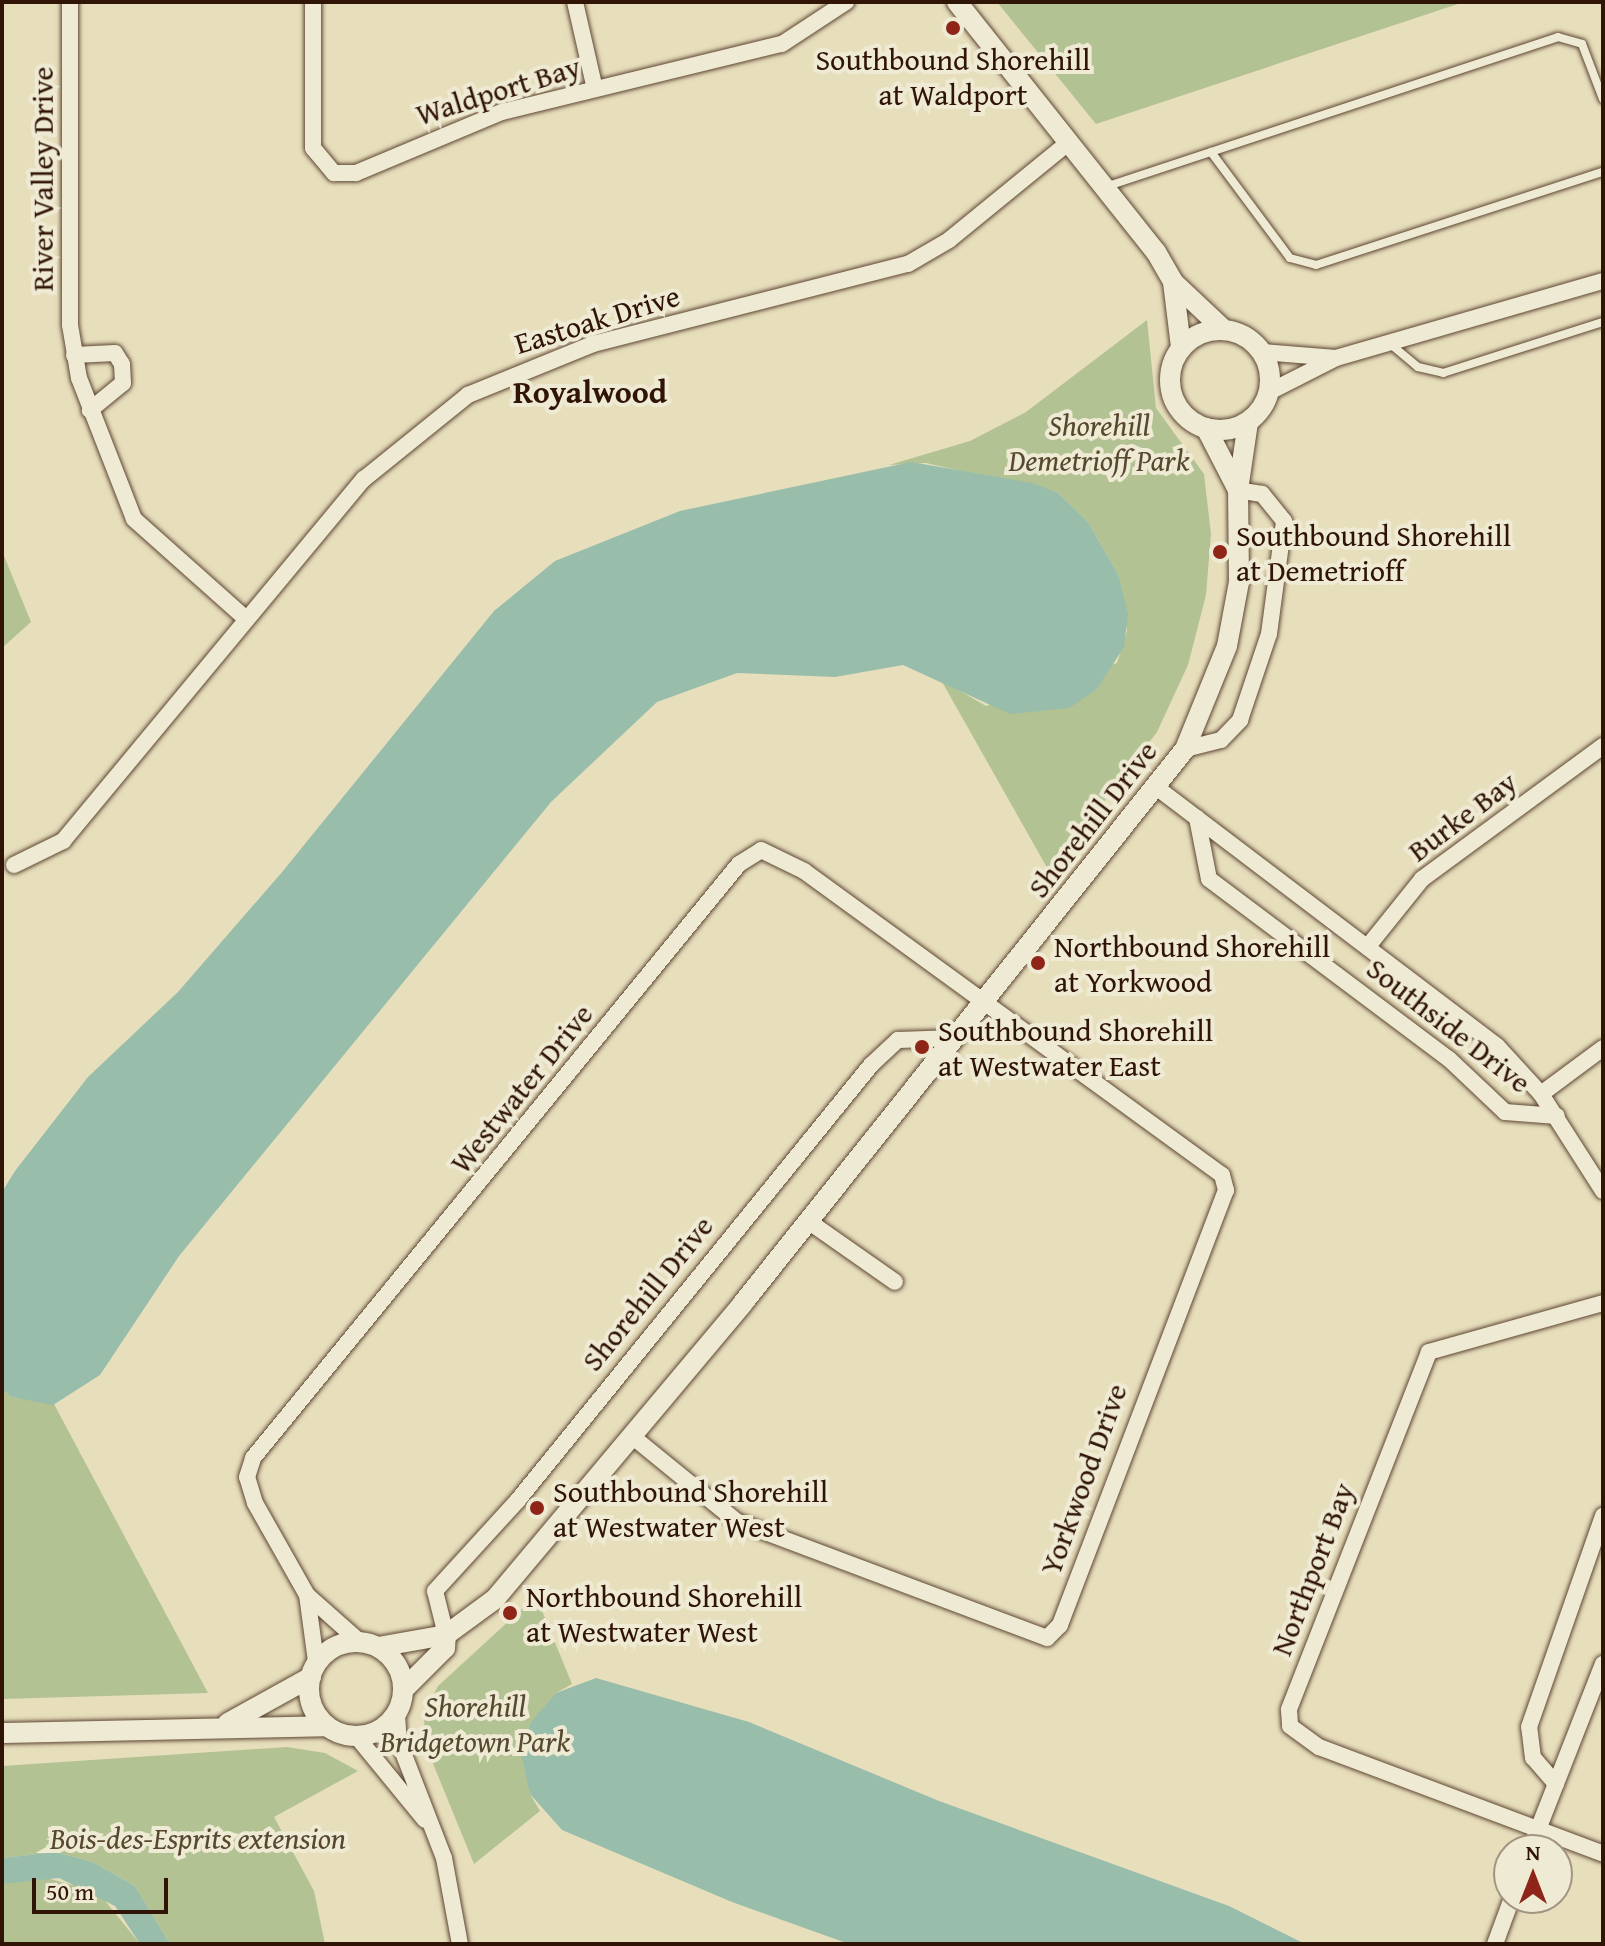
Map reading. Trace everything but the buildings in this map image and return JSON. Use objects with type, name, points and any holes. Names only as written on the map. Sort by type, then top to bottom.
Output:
[{"type":"street","name":"River Valley Drive","points":[[70,2],[74,355],[90,410],[140,527],[245,618]]},
{"type":"street","name":"Waldport Bay","points":[[313,2],[313,148],[334,173],[356,173],[448,130],[595,89],[782,44],[846,2]]},
{"type":"street","points":[[575,2],[595,89]]},
{"type":"street","name":"Shorehill Drive","points":[[957,2],[1108,186],[1173,282],[1223,329],[1262,352]]},
{"type":"street","name":"Eastoak Drive","points":[[14,865],[63,841],[245,618],[364,479],[468,395],[593,344],[908,264],[949,240],[1069,142]]},
{"type":"street","points":[[1336,358],[1269,392],[1262,352],[1336,358],[1394,347],[1603,281]]},
{"type":"street","name":"Shorehill Drive","points":[[1173,282],[1181,347],[1170,390],[1183,414],[1206,428],[1238,490]]},
{"type":"street","points":[[1181,347],[1200,333],[1223,329]]},
{"type":"street","points":[[74,355],[115,353],[122,364],[123,383],[90,410]]},
{"type":"street","name":"Shorehill Drive","points":[[369,1644],[446,1635],[495,1599],[633,1437],[1185,749],[1227,646],[1239,582],[1238,490],[1248,422],[1269,392]]},
{"type":"street","points":[[1206,428],[1248,422]]},
{"type":"street","name":"Shorehill Drive","points":[[1185,749],[1221,740],[1240,720],[1269,634],[1284,521],[1262,494],[1238,490]]},
{"type":"street","name":"Burke Bay","points":[[1369,945],[1422,879],[1603,746]]},
{"type":"street","name":"Southside Drive","points":[[1156,787],[1477,1028],[1541,1094],[1603,1191]]},
{"type":"street","name":"Southside Drive","points":[[1197,818],[1209,879],[1437,1049],[1505,1112],[1557,1116]]},
{"type":"street","name":"Westwater Drive","points":[[369,1644],[307,1595],[255,1503],[247,1477],[253,1458],[739,864],[761,850],[782,856],[983,1004]]},
{"type":"street","name":"Yorkwood Drive","points":[[633,1437],[736,1521],[1029,1637],[1047,1638],[1060,1625],[1226,1190],[1222,1175],[983,1004]]},
{"type":"street","name":"Shorehill Drive","points":[[404,1689],[445,1648],[446,1635],[435,1591],[518,1500],[871,1065],[898,1040],[956,1038]]},
{"type":"street","points":[[1541,1094],[1603,1048]]},
{"type":"street","points":[[808,1221],[895,1282]]},
{"type":"street","name":"Northport Bay","points":[[1538,1829],[1319,1747],[1290,1726],[1289,1710],[1429,1352],[1603,1303]]},
{"type":"street","points":[[1556,1784],[1533,1758],[1529,1727],[1603,1516]]},
{"type":"street","name":"Westwater Drive","points":[[307,1595],[314,1670]]},
{"type":"street","points":[[225,1724],[314,1670],[341,1644],[369,1644],[399,1667],[404,1689],[397,1715],[399,1742],[453,1893],[460,1944]]},
{"type":"street","points":[[1536,1834],[1603,1664]]},
{"type":"street","points":[[314,1670],[311,1703],[327,1726]]},
{"type":"street","points":[[357,1737],[397,1715]]},
{"type":"street","points":[[2,1733],[225,1724],[327,1726],[357,1737],[431,1827]]},
{"type":"street","points":[[1538,1829],[1603,1854]]},
{"type":"street","points":[[1495,1944],[1506,1914]]},
{"type":"lane","points":[[1108,186],[1558,37],[1582,44],[1603,99]]},
{"type":"lane","points":[[1211,152],[1290,258],[1316,265],[1603,172]]},
{"type":"lane","points":[[1394,347],[1418,367],[1443,373],[1603,322]]},
{"type":"green space","points":[[997,2],[1464,2],[1096,124]]},
{"type":"green space","name":"Shorehill Demetrioff Park","points":[[1147,320],[1156,408],[1204,474],[1211,534],[1206,595],[1188,665],[1157,732],[1050,873],[941,680],[986,706],[1117,663],[1127,631],[1118,574],[1088,522],[1058,493],[926,463],[889,465],[970,441],[1026,412]]},
{"type":"green space","points":[[2,551],[31,622],[2,648]]},
{"type":"green space","points":[[2,1389],[11,1397],[54,1404],[208,1693],[2,1699]]},
{"type":"green space","name":"Shorehill Bridgetown Park","points":[[536,1596],[572,1684],[556,1693],[530,1794],[540,1811],[474,1864],[425,1744],[424,1713],[438,1686]]},
{"type":"green space","name":"Bois-des-Esprits extension","points":[[287,1747],[325,1753],[358,1771],[274,1817],[314,1891],[325,1944],[170,1944],[135,1886],[93,1862],[55,1852],[2,1858],[2,1766]]},
{"type":"green space","points":[[39,1876],[98,1892],[140,1944],[2,1944],[2,1884]]},
{"type":"shaded area","points":[[911,462],[1032,483],[1058,493],[1088,522],[1118,574],[1128,614],[1124,647],[1097,689],[1069,708],[1010,714],[903,665],[835,677],[737,673],[657,702],[551,802],[179,1256],[100,1375],[53,1405],[11,1397],[2,1389],[2,1192],[15,1171],[88,1077],[178,992],[283,871],[494,611],[555,561],[680,511]]},
{"type":"shaded area","points":[[596,1678],[749,1722],[939,1801],[1229,1906],[1305,1944],[849,1944],[732,1902],[562,1830],[530,1794],[522,1757],[531,1722],[556,1693]]},
{"type":"shaded area","points":[[55,1852],[93,1862],[135,1886],[170,1944],[140,1944],[115,1906],[59,1878],[2,1884],[2,1858]]},
{"type":"place","name":"Southbound Shorehill at Waldport","points":[[953,28]]},
{"type":"place","name":"Southbound Shorehill at Demetrioff","points":[[1220,552]]},
{"type":"place","name":"Northbound Shorehill at Yorkwood","points":[[1038,963]]},
{"type":"place","name":"Southbound Shorehill at Westwater East","points":[[922,1047]]},
{"type":"place","name":"Southbound Shorehill at Westwater West","points":[[537,1508]]},
{"type":"place","name":"Northbound Shorehill at Westwater West","points":[[510,1613]]},
{"type":"district","name":"Royalwood","points":[[590,392]]}]
